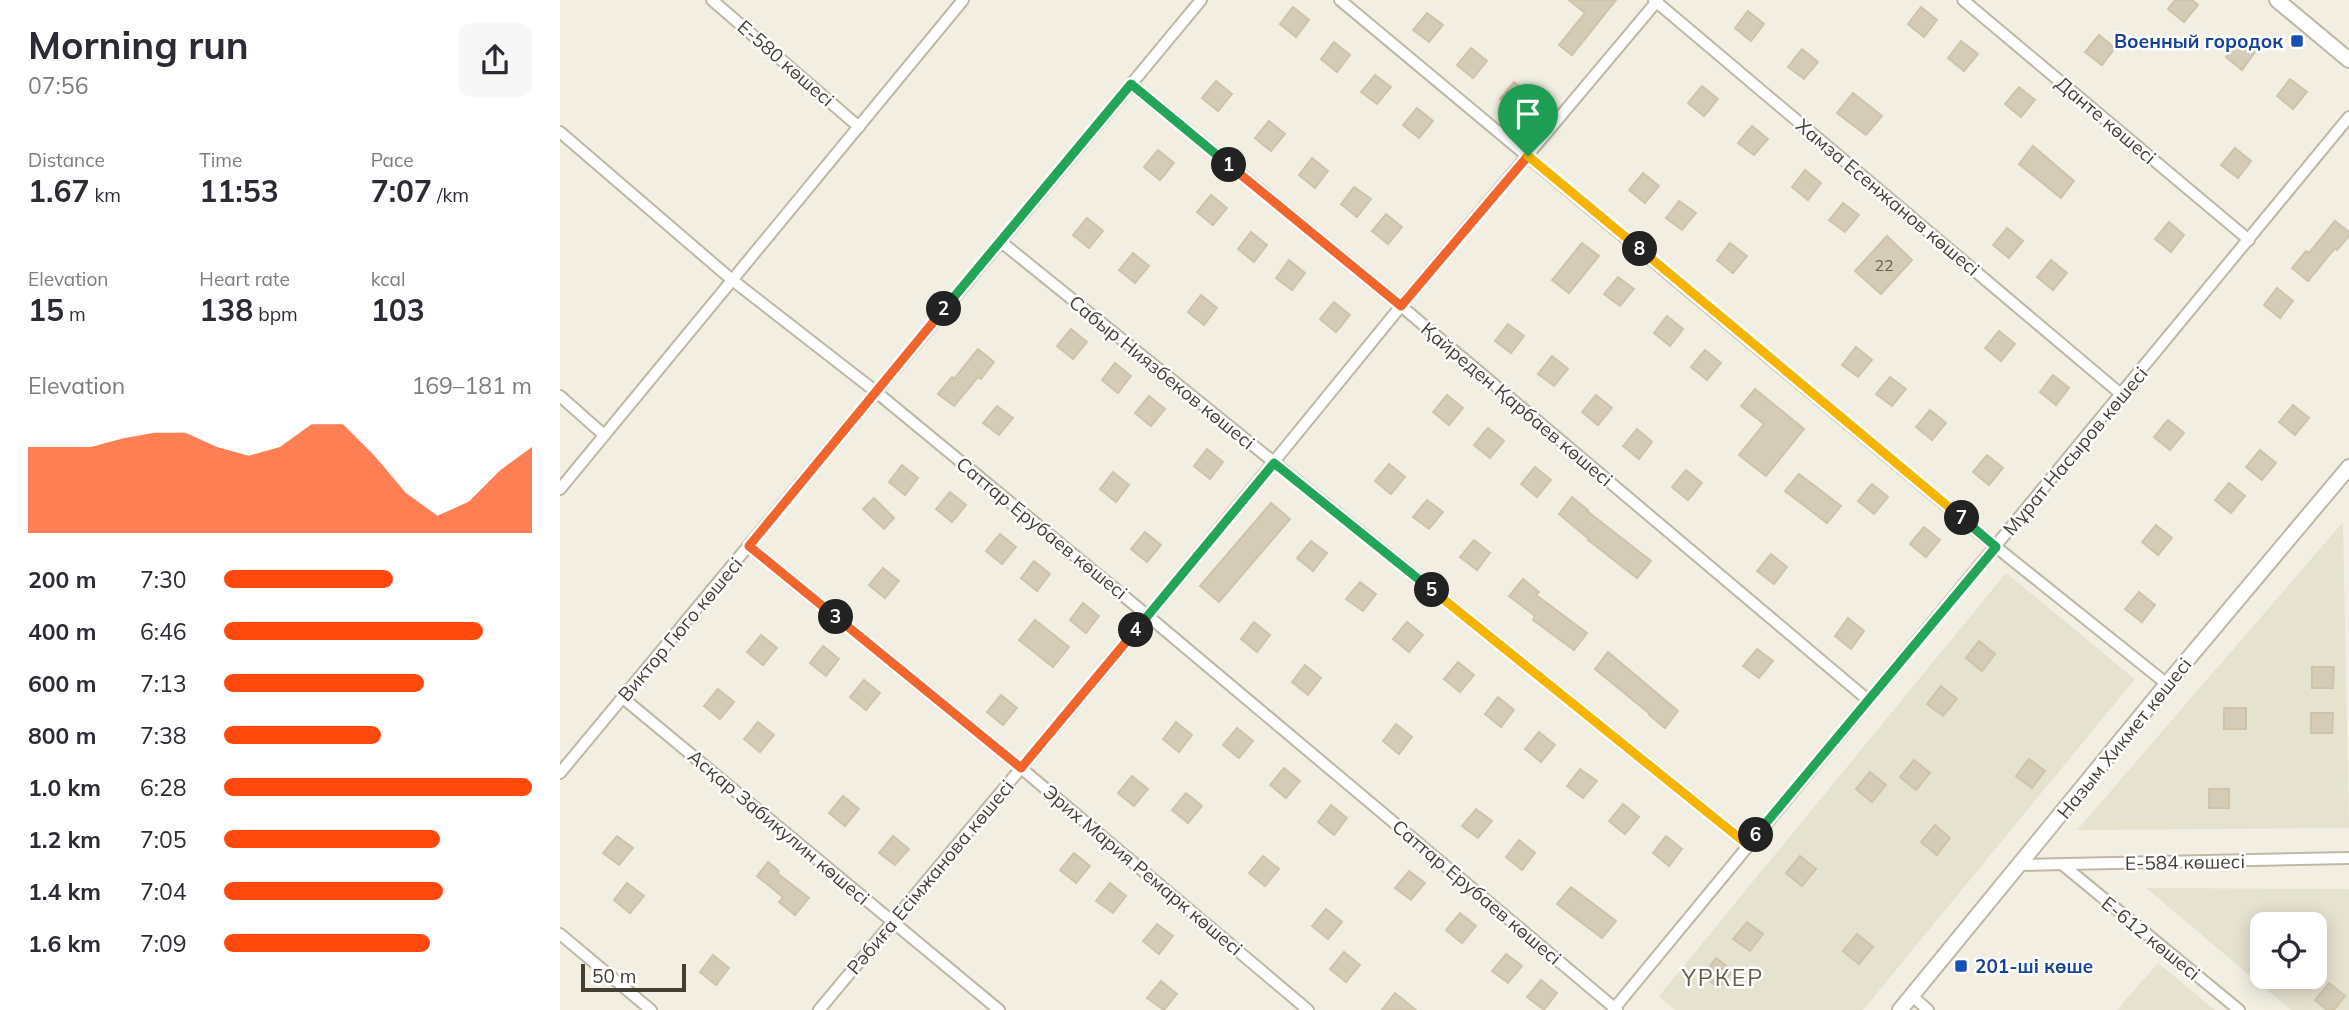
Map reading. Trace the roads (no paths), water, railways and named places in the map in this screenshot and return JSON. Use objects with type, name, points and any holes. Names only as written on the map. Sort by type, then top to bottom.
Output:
[{"type":"street","name":"Е-580 көшесі","points":[[712,0],[859,127]]},
{"type":"street","points":[[560,489],[963,0]]},
{"type":"street","name":"Виктор Гюго көшесі","points":[[560,773],[1201,0]]},
{"type":"street","points":[[1340,0],[1996,547],[2167,684]]},
{"type":"street","name":"Данте көшесі","points":[[1963,0],[2249,240]]},
{"type":"street","points":[[2277,0],[2349,60]]},
{"type":"street","name":"Рәбиға Есімжанова көшесі","points":[[819,1010],[1656,1]]},
{"type":"street","name":"Хамза Есенжанов көшесі","points":[[1656,1],[2122,395]]},
{"type":"street","name":"Қайреден Қарбаев көшесі","points":[[1131,84],[1401,306],[1868,700]]},
{"type":"street","name":"Мұрат Насыров көшесі","points":[[1615,1009],[2349,117]]},
{"type":"street","name":"Саттар Ерубаев көшесі","points":[[560,132],[732,279],[875,391],[1148,616],[1615,1009]]},
{"type":"street","name":"Сабыр Ниязбеков көшесі","points":[[1000,241],[1748,845]]},
{"type":"street","points":[[560,396],[604,435]]},
{"type":"street","name":"Назым Хикмет көшесі","points":[[1900,1010],[2349,467]]},
{"type":"street","name":"Эрих Мария Ремарк көшесі","points":[[749,546],[1021,768],[1308,1010]]},
{"type":"street","name":"Асқар Забикулин көшесі","points":[[622,698],[999,1010]]},
{"type":"street","name":"Е-584 көшесі","points":[[2020,865],[2349,858]]},
{"type":"street","name":"Е-612 көшесі","points":[[2063,865],[2239,1010]]},
{"type":"street","points":[[560,934],[650,1010]]},
{"type":"street","points":[[1912,996],[1928,1010]]},
{"type":"place","name":"Военный городок","points":[[2297,41]]},
{"type":"place","name":"201-ші көше","points":[[1961,966]]},
{"type":"district","name":"ҮРКЕР","points":[[1723,978]]}]
